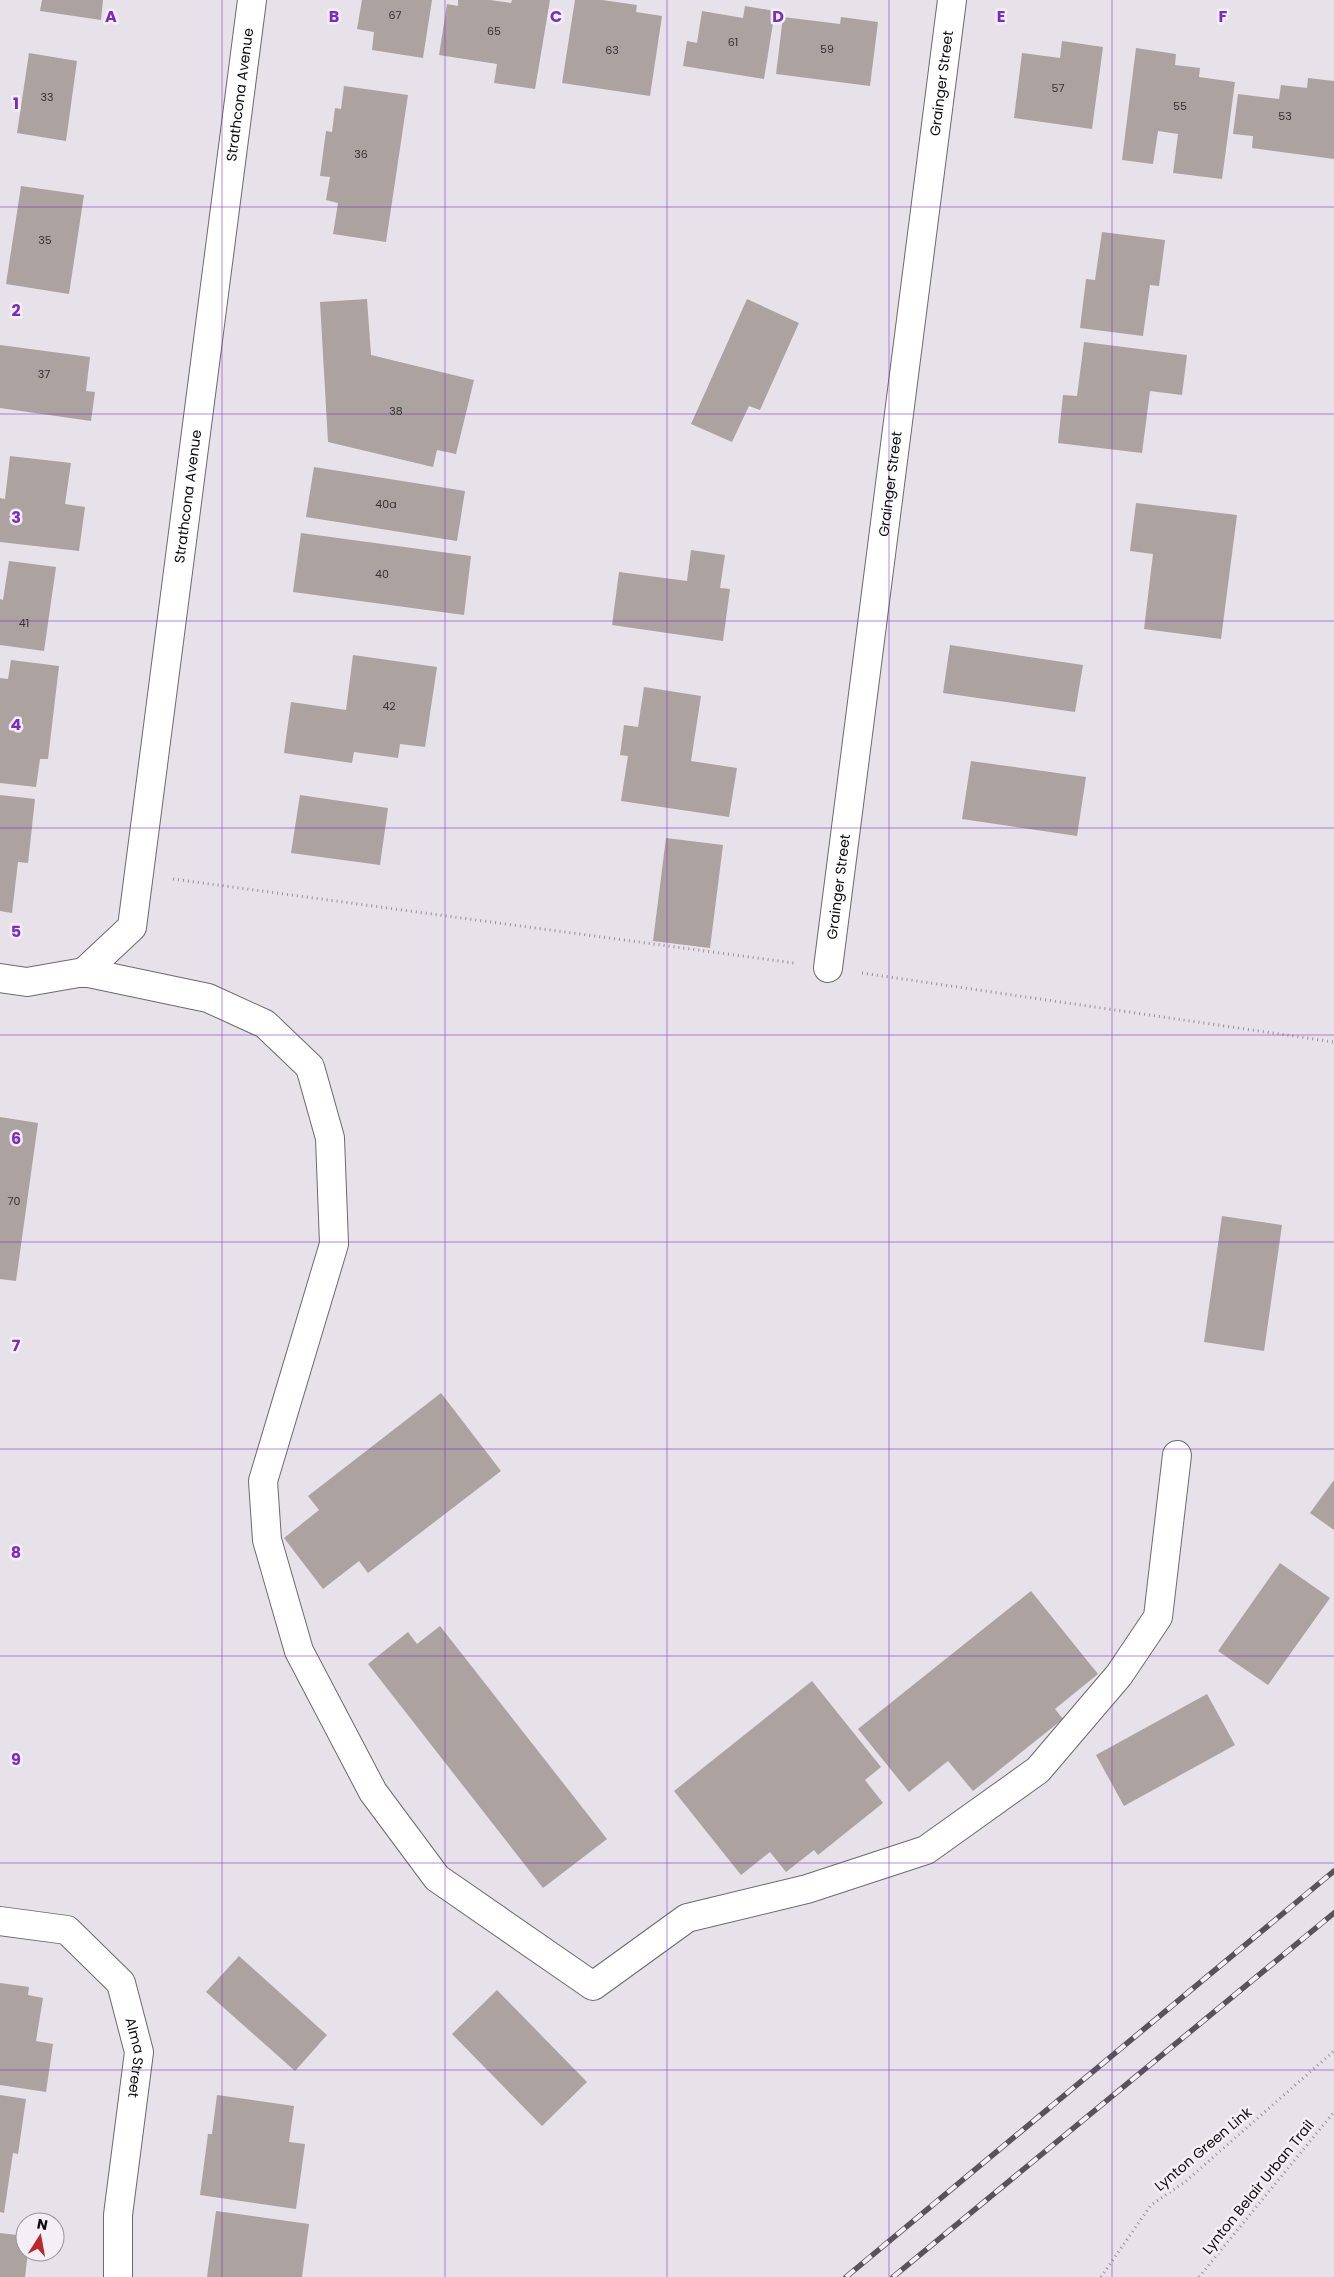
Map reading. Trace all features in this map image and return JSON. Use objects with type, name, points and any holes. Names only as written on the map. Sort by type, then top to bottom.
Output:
[{"type":"street","name":"Strathcona Avenue","points":[[84,972],[132,927],[252,0]]},
{"type":"street","name":"Grainger Street","points":[[828,968],[952,0]]},
{"type":"street","points":[[0,978],[27,982],[84,972],[208,998],[265,1024],[310,1067],[330,1138],[334,1244],[263,1481],[267,1540],[298,1651],[373,1792],[437,1878],[593,1986],[687,1918],[807,1889],[926,1850],[1038,1770],[1119,1675],[1158,1617],[1177,1454]]},
{"type":"street","name":"Alma Street","points":[[0,1921],[67,1930],[121,1983],[139,2052],[118,2215],[118,2277]]},
{"type":"path","points":[[138,875],[828,968],[1334,1042]]},
{"type":"path","name":"Lynton Green Link","points":[[1101,2277],[1151,2205],[1186,2182],[1334,2051]]},
{"type":"path","name":"Lynton Belair Urban Trail","points":[[1199,2277],[1334,2112]]},
{"type":"building","points":[[42,0],[103,0],[101,20],[40,11]]},
{"type":"building","points":[[362,0],[432,0],[423,58],[372,50],[374,32],[357,29]]},
{"type":"building","points":[[458,0],[490,0],[511,3],[512,0],[550,0],[535,89],[494,83],[497,64],[439,55],[447,4],[458,6]]},
{"type":"building","points":[[575,0],[602,0],[637,5],[636,12],[662,16],[650,96],[562,83]]},
{"type":"building","points":[[745,6],[775,11],[764,79],[683,66],[687,41],[697,43],[702,11],[743,18]]},
{"type":"building","points":[[783,17],[840,24],[841,17],[878,22],[870,86],[776,74]]},
{"type":"building","points":[[1062,41],[1103,47],[1092,129],[1014,118],[1022,53],[1060,58]]},
{"type":"building","points":[[1136,48],[1176,54],[1175,65],[1200,68],[1199,77],[1235,82],[1222,179],[1173,173],[1178,134],[1158,131],[1153,164],[1122,160]]},
{"type":"building","points":[[29,53],[77,61],[66,141],[17,133]]},
{"type":"building","points":[[1308,78],[1334,81],[1334,159],[1252,148],[1253,136],[1233,134],[1238,94],[1279,99],[1281,85],[1307,88]]},
{"type":"building","points":[[344,86],[408,95],[386,242],[333,234],[338,203],[326,200],[330,177],[320,176],[326,131],[332,132],[335,108],[341,109]]},
{"type":"building","points":[[21,186],[84,195],[69,294],[6,284]]},
{"type":"building","points":[[1102,232],[1165,240],[1159,286],[1150,285],[1143,336],[1080,328],[1086,279],[1095,280]]},
{"type":"building","points":[[367,299],[371,355],[474,380],[456,454],[437,450],[433,467],[328,442],[320,302]]},
{"type":"building","points":[[747,299],[799,323],[760,410],[749,406],[732,442],[691,424]]},
{"type":"building","points":[[1084,342],[1187,355],[1182,395],[1150,391],[1142,453],[1058,443],[1063,395],[1077,396]]},
{"type":"building","points":[[0,345],[90,357],[86,391],[95,392],[91,421],[0,408]]},
{"type":"building","points":[[10,456],[71,463],[65,504],[85,507],[79,551],[0,542],[0,498],[5,499]]},
{"type":"building","points":[[314,467],[465,491],[457,541],[306,517]]},
{"type":"building","points":[[1136,503],[1237,515],[1221,639],[1144,629],[1153,554],[1130,551]]},
{"type":"building","points":[[301,533],[471,556],[464,615],[293,592]]},
{"type":"building","points":[[691,550],[725,555],[720,588],[730,589],[723,641],[612,625],[619,572],[687,581]]},
{"type":"building","points":[[9,561],[56,567],[44,651],[0,645],[0,599],[3,600]]},
{"type":"building","points":[[950,645],[1083,665],[1075,712],[943,693]]},
{"type":"building","points":[[353,655],[437,667],[425,747],[400,744],[398,758],[354,752],[352,763],[284,753],[291,702],[346,710]]},
{"type":"building","points":[[11,660],[59,666],[48,759],[40,759],[36,787],[0,783],[0,678],[8,679]]},
{"type":"building","points":[[644,687],[701,696],[691,761],[737,768],[729,817],[621,801],[628,756],[620,755],[624,725],[638,727]]},
{"type":"building","points":[[971,761],[1086,777],[1077,836],[962,819]]},
{"type":"building","points":[[0,795],[35,799],[28,863],[18,862],[12,913],[0,911]]},
{"type":"building","points":[[300,795],[388,808],[380,865],[291,853]]},
{"type":"building","points":[[666,838],[723,845],[710,948],[653,941]]},
{"type":"building","points":[[0,1117],[38,1123],[16,1281],[0,1279]]},
{"type":"building","points":[[1222,1216],[1282,1225],[1264,1351],[1204,1342]]},
{"type":"building","points":[[441,1393],[501,1471],[368,1573],[359,1561],[323,1589],[284,1538],[319,1510],[308,1496]]},
{"type":"building","points":[[1334,1480],[1334,1530],[1310,1513]]},
{"type":"building","points":[[1280,1563],[1330,1598],[1268,1685],[1218,1651]]},
{"type":"building","points":[[1031,1591],[1098,1674],[1055,1709],[1063,1719],[973,1791],[948,1761],[909,1792],[858,1729]]},
{"type":"building","points":[[440,1626],[607,1839],[543,1888],[368,1664],[408,1632],[417,1644]]},
{"type":"building","points":[[812,1681],[881,1767],[865,1780],[883,1803],[818,1855],[814,1850],[786,1872],[770,1852],[741,1875],[674,1791]]},
{"type":"building","points":[[1207,1694],[1235,1745],[1124,1806],[1096,1755]]},
{"type":"building","points":[[239,1956],[327,2035],[295,2071],[206,1992]]},
{"type":"building","points":[[0,1983],[29,1987],[28,1995],[43,1998],[36,2041],[53,2044],[46,2092],[0,2085]]},
{"type":"building","points":[[497,1990],[587,2082],[542,2126],[452,2034]]},
{"type":"building","points":[[0,2095],[26,2099],[18,2154],[13,2153],[4,2213],[0,2212]]},
{"type":"building","points":[[217,2095],[294,2106],[289,2142],[305,2144],[296,2209],[200,2195],[208,2134],[212,2134]]},
{"type":"building","points":[[216,2211],[309,2224],[302,2277],[207,2277]]},
{"type":"building","points":[[0,2233],[15,2235],[15,2262],[27,2262],[25,2277],[0,2277]]},
{"type":"railway","points":[[846,2277],[1334,1871]]},
{"type":"railway","points":[[893,2277],[1334,1913]]}]
